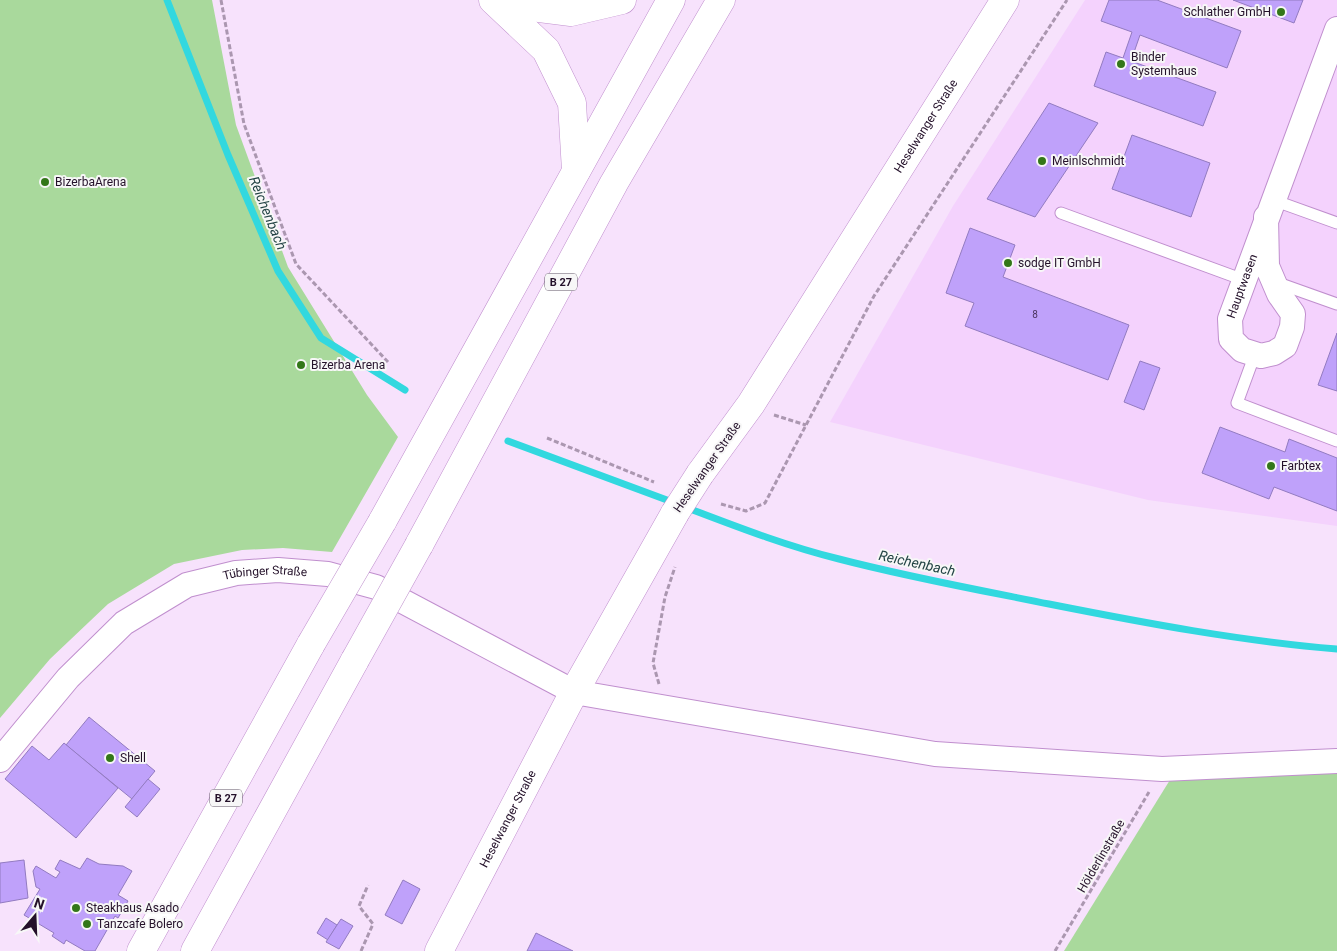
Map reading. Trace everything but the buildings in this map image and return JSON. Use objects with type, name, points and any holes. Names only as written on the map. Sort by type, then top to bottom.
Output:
[{"type":"main road","points":[[495,2],[571,12],[622,0]]},
{"type":"main road","name":"B 27","points":[[141,951],[311,644],[382,522],[671,0]]},
{"type":"main road","name":"B 27","points":[[195,951],[419,545],[614,183],[720,0]]},
{"type":"main road","name":"Heselwanger Straße","points":[[439,951],[574,692],[675,513],[700,474],[751,404],[1005,0]]},
{"type":"main road","points":[[495,2],[546,50],[572,103],[576,171]]},
{"type":"street","name":"Hauptwasen","points":[[1270,209],[1267,266],[1279,294],[1293,314],[1292,327],[1285,346],[1274,353],[1260,356],[1242,350],[1231,339],[1230,319],[1270,209],[1335,38]]},
{"type":"street","name":"Tübinger Straße","points":[[0,760],[68,678],[124,623],[187,585],[236,573],[278,570],[328,574],[376,587],[574,692],[935,754],[1162,769],[1337,761]]},
{"type":"lane","points":[[1270,209],[1337,223]]},
{"type":"lane","points":[[1061,213],[1244,280]]},
{"type":"lane","points":[[1273,281],[1337,304]]},
{"type":"lane","points":[[1255,354],[1237,403],[1337,441]]},
{"type":"path","points":[[221,0],[244,124],[296,264],[388,362]]},
{"type":"path","points":[[721,504],[746,511],[765,503],[874,296],[1067,0]]},
{"type":"path","points":[[773,414],[806,425]]},
{"type":"path","points":[[546,438],[654,482]]},
{"type":"path","points":[[665,708],[653,663],[665,597],[676,563]]},
{"type":"path","name":"Hölderlinstraße","points":[[1055,951],[1162,769]]},
{"type":"path","points":[[361,951],[372,924],[359,906],[368,885]]},
{"type":"shaded area","points":[[1085,0],[1337,0],[1337,526],[1148,500],[830,422],[953,206]]},
{"type":"green space","points":[[0,0],[212,0],[236,125],[288,267],[367,395],[398,437],[332,552],[283,548],[242,550],[174,564],[108,604],[50,659],[0,718]]},
{"type":"green space","points":[[1337,765],[1337,951],[1064,951],[1173,775]]},
{"type":"waterway","name":"Reichenbach","points":[[167,0],[228,155],[278,271],[321,338],[405,390]]},
{"type":"waterway","name":"Reichenbach","points":[[508,441],[675,503]]},
{"type":"waterway","name":"Reichenbach","points":[[685,507],[800,548],[865,566],[1193,631],[1337,649]]},
{"type":"place","name":"Schlather GmbH","points":[[1281,12]]},
{"type":"place","name":"Binder Systemhaus","points":[[1121,64]]},
{"type":"place","name":"Meinlschmidt","points":[[1042,161]]},
{"type":"place","name":"BizerbaArena","points":[[45,182]]},
{"type":"place","name":"sodge IT GmbH","points":[[1008,263]]},
{"type":"place","name":"Bizerba Arena","points":[[301,365]]},
{"type":"place","name":"Farbtex","points":[[1271,466]]},
{"type":"place","name":"Shell","points":[[110,758]]},
{"type":"place","name":"Steakhaus Asado","points":[[76,908]]},
{"type":"place","name":"Tanzcafe Bolero","points":[[87,924]]}]
